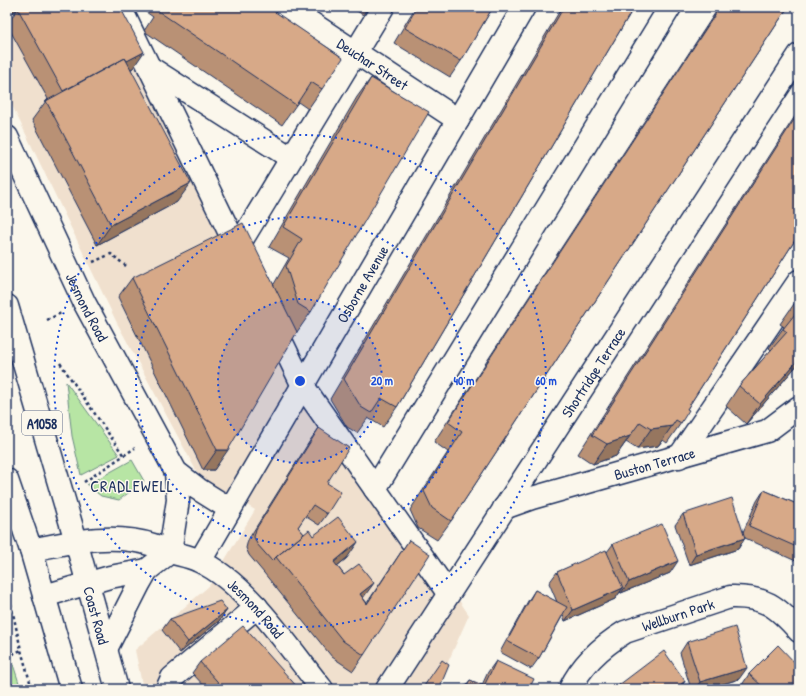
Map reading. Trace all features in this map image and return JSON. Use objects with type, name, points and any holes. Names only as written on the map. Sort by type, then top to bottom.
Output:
[{"type":"main road","points":[[120,7],[250,276]]},
{"type":"main road","name":"Deuchar Street","points":[[287,7],[458,120]]},
{"type":"main road","points":[[237,248],[383,7]]},
{"type":"main road","name":"Osborne Avenue","points":[[200,561],[524,7]]},
{"type":"main road","points":[[375,489],[670,7]]},
{"type":"main road","name":"Shortridge Terrace","points":[[387,689],[799,55]]},
{"type":"main road","points":[[149,66],[291,158]]},
{"type":"main road","name":"Jesmond Road","points":[[7,137],[84,302],[176,472],[198,489],[230,509]]},
{"type":"main road","points":[[679,457],[799,281]]},
{"type":"main road","points":[[263,303],[303,386],[448,593]]},
{"type":"main road","name":"A1058","points":[[7,306],[76,541]]},
{"type":"main road","name":"Buston Terrace","points":[[504,508],[532,498],[767,431],[799,407]]},
{"type":"main road","name":"Jesmond Road","points":[[170,552],[178,500],[176,472]]},
{"type":"main road","points":[[7,480],[31,550],[71,689]]},
{"type":"main road","name":"Jesmond Road","points":[[31,550],[76,541],[113,538],[153,545],[200,561],[234,585],[257,608],[322,689]]},
{"type":"main road","name":"Coast Road","points":[[76,541],[118,689]]},
{"type":"main road","points":[[107,647],[147,570],[170,552]]},
{"type":"main road","points":[[44,596],[125,574],[147,570]]},
{"type":"main road","name":"Wellburn Park","points":[[570,689],[582,668],[611,640],[620,635],[730,597],[746,597],[761,600],[774,606],[788,618],[799,631]]},
{"type":"main road","points":[[167,689],[172,678],[257,608]]},
{"type":"path","points":[[100,259],[111,254],[126,266]]},
{"type":"path","points":[[60,363],[124,456]]},
{"type":"path","points":[[79,486],[156,435]]},
{"type":"path","points":[[7,586],[21,650],[32,689]]},
{"type":"path","points":[[7,657],[21,650]]},
{"type":"shaded area","points":[[7,7],[113,7],[316,390],[469,615],[436,689],[143,689],[135,650],[209,586],[255,510],[199,476],[116,321],[7,95]]},
{"type":"green space","points":[[66,382],[119,455],[81,475],[72,436]]},
{"type":"green space","points":[[132,460],[144,481],[119,500],[101,496],[87,485]]},
{"type":"green space","points":[[7,619],[10,633],[7,646]]},
{"type":"green space","points":[[7,646],[21,689],[7,689]]},
{"type":"building","points":[[20,7],[120,7],[144,52],[127,61],[125,58],[63,91],[18,9]]},
{"type":"building","points":[[160,7],[268,7],[343,58],[322,89],[311,82],[296,105],[158,11]]},
{"type":"building","points":[[417,7],[433,7],[440,11],[442,7],[493,7],[461,61],[405,28]]},
{"type":"building","points":[[564,7],[634,7],[397,407],[381,398],[371,413],[361,407],[344,379]]},
{"type":"building","points":[[720,7],[788,7],[451,521],[432,508],[424,491],[462,432],[448,422]]},
{"type":"building","points":[[125,58],[191,183],[111,225],[46,101]]},
{"type":"building","points":[[371,78],[429,112],[311,312],[298,304],[286,266],[302,239],[283,227]]},
{"type":"building","points":[[799,112],[799,234],[687,409],[689,410],[681,423],[676,420],[672,426],[651,429],[640,422],[630,436],[607,444],[592,435]]},
{"type":"building","points":[[243,223],[297,332],[228,450],[217,450],[132,278]]},
{"type":"building","points":[[799,298],[799,309],[794,304]]},
{"type":"building","points":[[799,309],[799,359],[760,404],[739,386],[787,332],[783,329]]},
{"type":"building","points":[[319,428],[349,448],[327,483],[341,492],[327,514],[313,505],[298,527],[304,534],[272,561],[257,544],[254,537],[256,529]]},
{"type":"building","points":[[764,490],[799,505],[799,548],[749,526]]},
{"type":"building","points":[[732,498],[745,538],[696,554],[683,514]]},
{"type":"building","points":[[338,517],[358,542],[334,562],[344,575],[359,564],[374,583],[360,594],[367,604],[409,540],[430,554],[364,655],[343,641],[276,557],[309,530],[313,536]]},
{"type":"building","points":[[662,524],[678,561],[629,582],[613,544]]},
{"type":"building","points":[[606,550],[623,588],[573,610],[557,572]]},
{"type":"building","points":[[535,590],[567,607],[539,658],[507,641]]},
{"type":"building","points":[[220,601],[227,610],[188,642],[170,619]]},
{"type":"building","points":[[243,626],[299,689],[224,689],[200,662]]},
{"type":"building","points":[[735,627],[747,668],[700,682],[687,642]]},
{"type":"building","points":[[778,645],[799,667],[799,689],[765,689],[749,674]]},
{"type":"building","points":[[664,651],[685,681],[675,689],[622,689],[619,685]]},
{"type":"building","points":[[442,660],[449,665],[439,689],[422,689]]},
{"type":"building","points":[[496,661],[534,679],[529,689],[465,689],[470,680],[484,686]]},
{"type":"district","name":"CRADLEWELL","points":[[132,486]]}]
